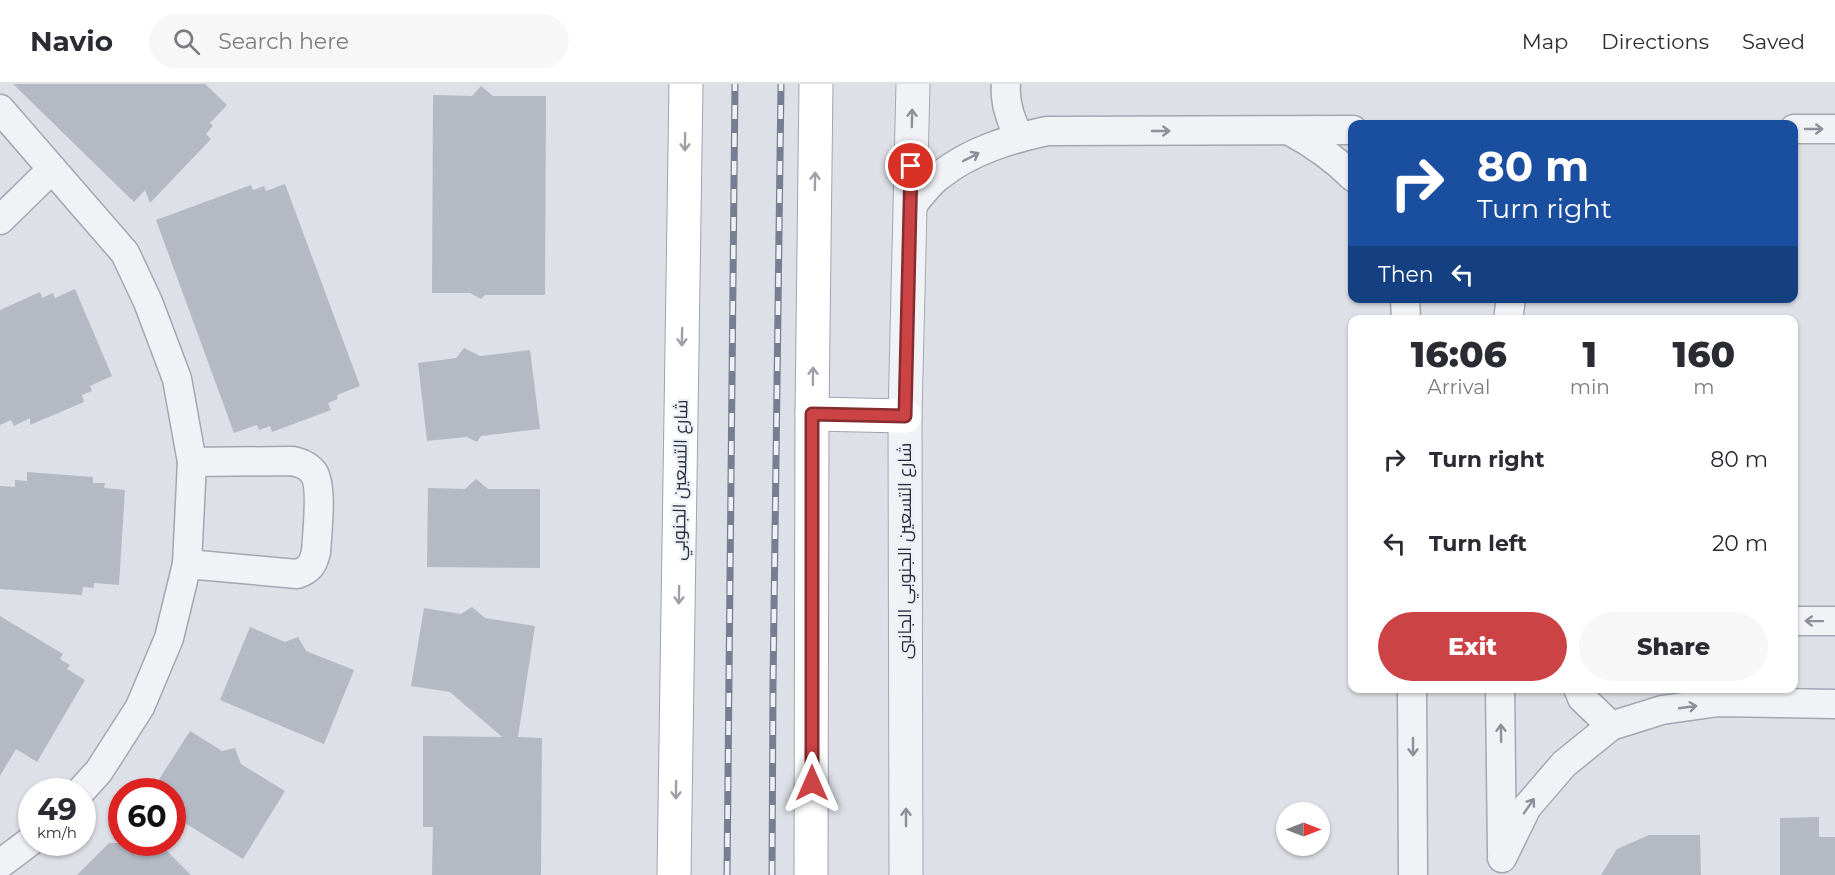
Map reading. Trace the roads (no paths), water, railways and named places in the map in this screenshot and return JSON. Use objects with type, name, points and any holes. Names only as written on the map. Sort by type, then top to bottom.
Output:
[{"type":"main road","name":"شارع التسعين الجنوبي","points":[[674,875],[686,84]]},
{"type":"main road","points":[[811,875],[812,414],[816,84]]},
{"type":"main road","points":[[812,414],[905,416]]},
{"type":"street","name":"شارع التسعين الجنوبي الجانبى","points":[[906,875],[905,416],[913,84]]},
{"type":"street","points":[[1006,84],[1011,122],[1019,137]]},
{"type":"street","points":[[0,109],[125,253],[148,302],[177,379],[192,462],[187,564],[169,638],[140,707],[93,778]]},
{"type":"street","points":[[1798,129],[1835,129]]},
{"type":"street","points":[[1288,130],[1314,144],[1348,172]]},
{"type":"street","points":[[910,207],[939,176],[967,159],[1019,137],[1047,131],[1348,130]]},
{"type":"street","points":[[0,220],[52,169]]},
{"type":"street","points":[[187,564],[297,574],[307,571],[314,563],[316,552],[319,486],[315,473],[305,464],[292,461],[192,462]]},
{"type":"street","points":[[1798,621],[1835,621]]},
{"type":"street","points":[[1412,693],[1413,875]]},
{"type":"street","points":[[1500,693],[1502,866]]},
{"type":"street","points":[[1580,693],[1582,698],[1611,726]]},
{"type":"street","points":[[1502,866],[1527,807],[1564,764],[1611,726],[1662,710],[1718,702],[1828,707]]},
{"type":"street","points":[[0,864],[18,850]]},
{"type":"railway","points":[[727,875],[735,84]]},
{"type":"railway","points":[[772,875],[781,84]]}]
